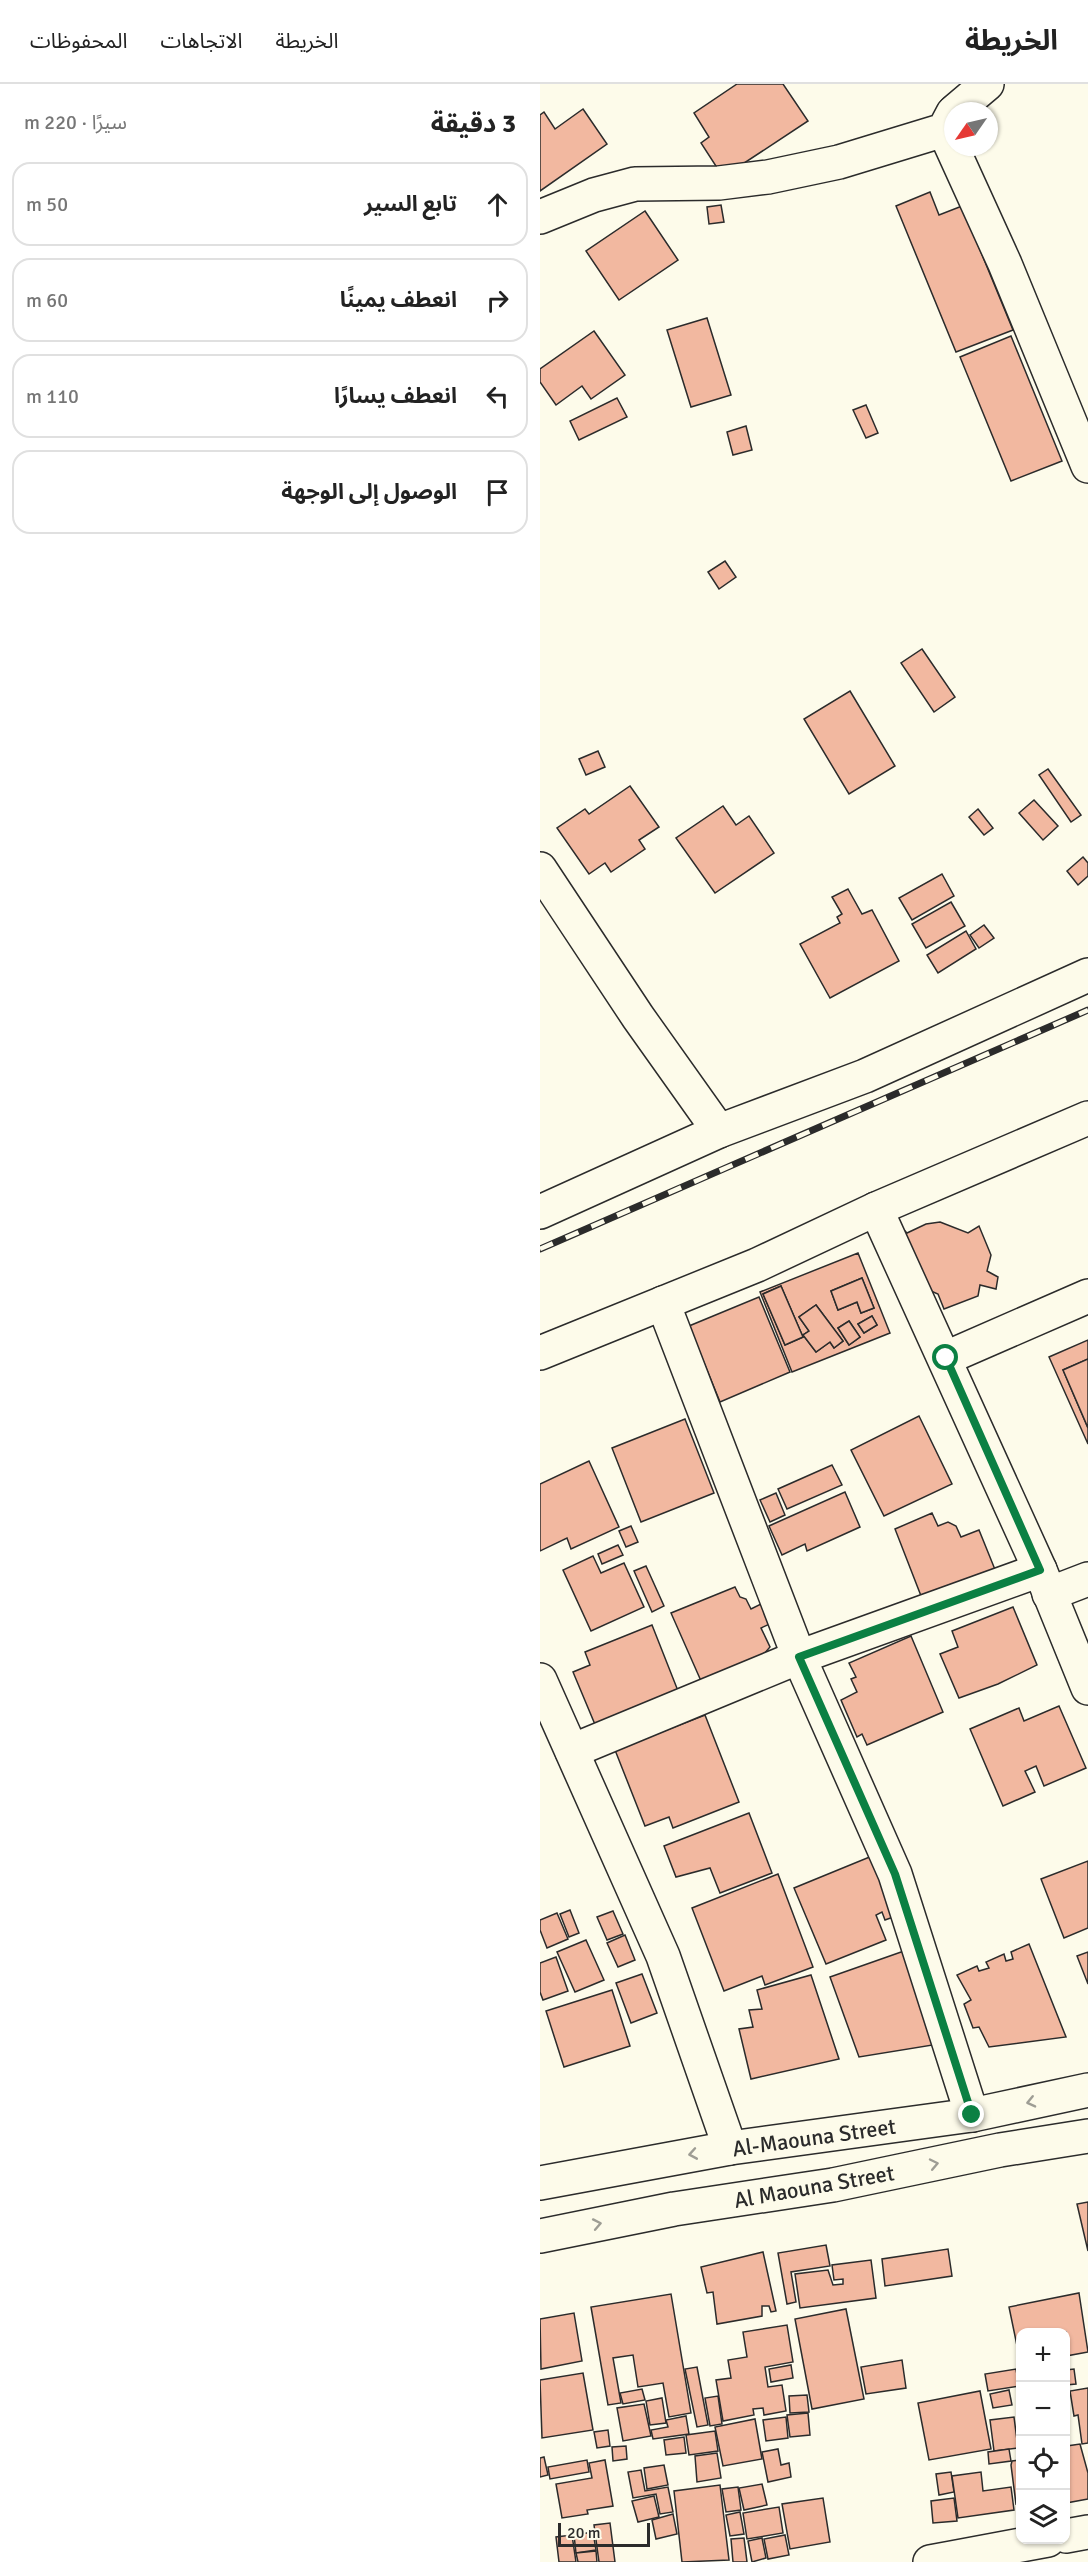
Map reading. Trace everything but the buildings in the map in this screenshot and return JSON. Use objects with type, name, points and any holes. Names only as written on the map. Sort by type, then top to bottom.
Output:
[{"type":"main road","points":[[968,102],[987,84]]},
{"type":"main road","points":[[540,217],[594,195],[635,184],[719,183],[768,177],[839,162],[944,121]]},
{"type":"main road","points":[[965,156],[1005,264],[1088,466]]},
{"type":"main road","points":[[540,869],[638,1017],[719,1131]]},
{"type":"main road","points":[[540,1212],[719,1131],[865,1076],[1088,975]]},
{"type":"main road","points":[[540,1353],[757,1265],[876,1209],[1088,1118]]},
{"type":"main road","points":[[876,1209],[946,1358],[1045,1582],[1088,1688]]},
{"type":"main road","points":[[946,1358],[1088,1296]]},
{"type":"main road","points":[[663,1303],[799,1657],[895,1874],[972,2115]]},
{"type":"main road","points":[[572,1751],[799,1657],[1045,1582],[1088,1579]]},
{"type":"main road","points":[[543,1698],[572,1751],[663,1956],[730,2148]]},
{"type":"main road","name":"Al-Maouna Street","points":[[540,2183],[730,2148],[972,2115],[1088,2090]]},
{"type":"main road","name":"Al Maouna Street","points":[[540,2236],[674,2209],[833,2185],[1000,2150],[1088,2136]]},
{"type":"main road","points":[[1070,2535],[1088,2532]]},
{"type":"main road","points":[[930,2562],[1027,2544]]},
{"type":"railway","points":[[540,1249],[1088,1010]]},
{"type":"route","points":[[946,1358],[1040,1570],[799,1657],[895,1874],[972,2115]]}]
